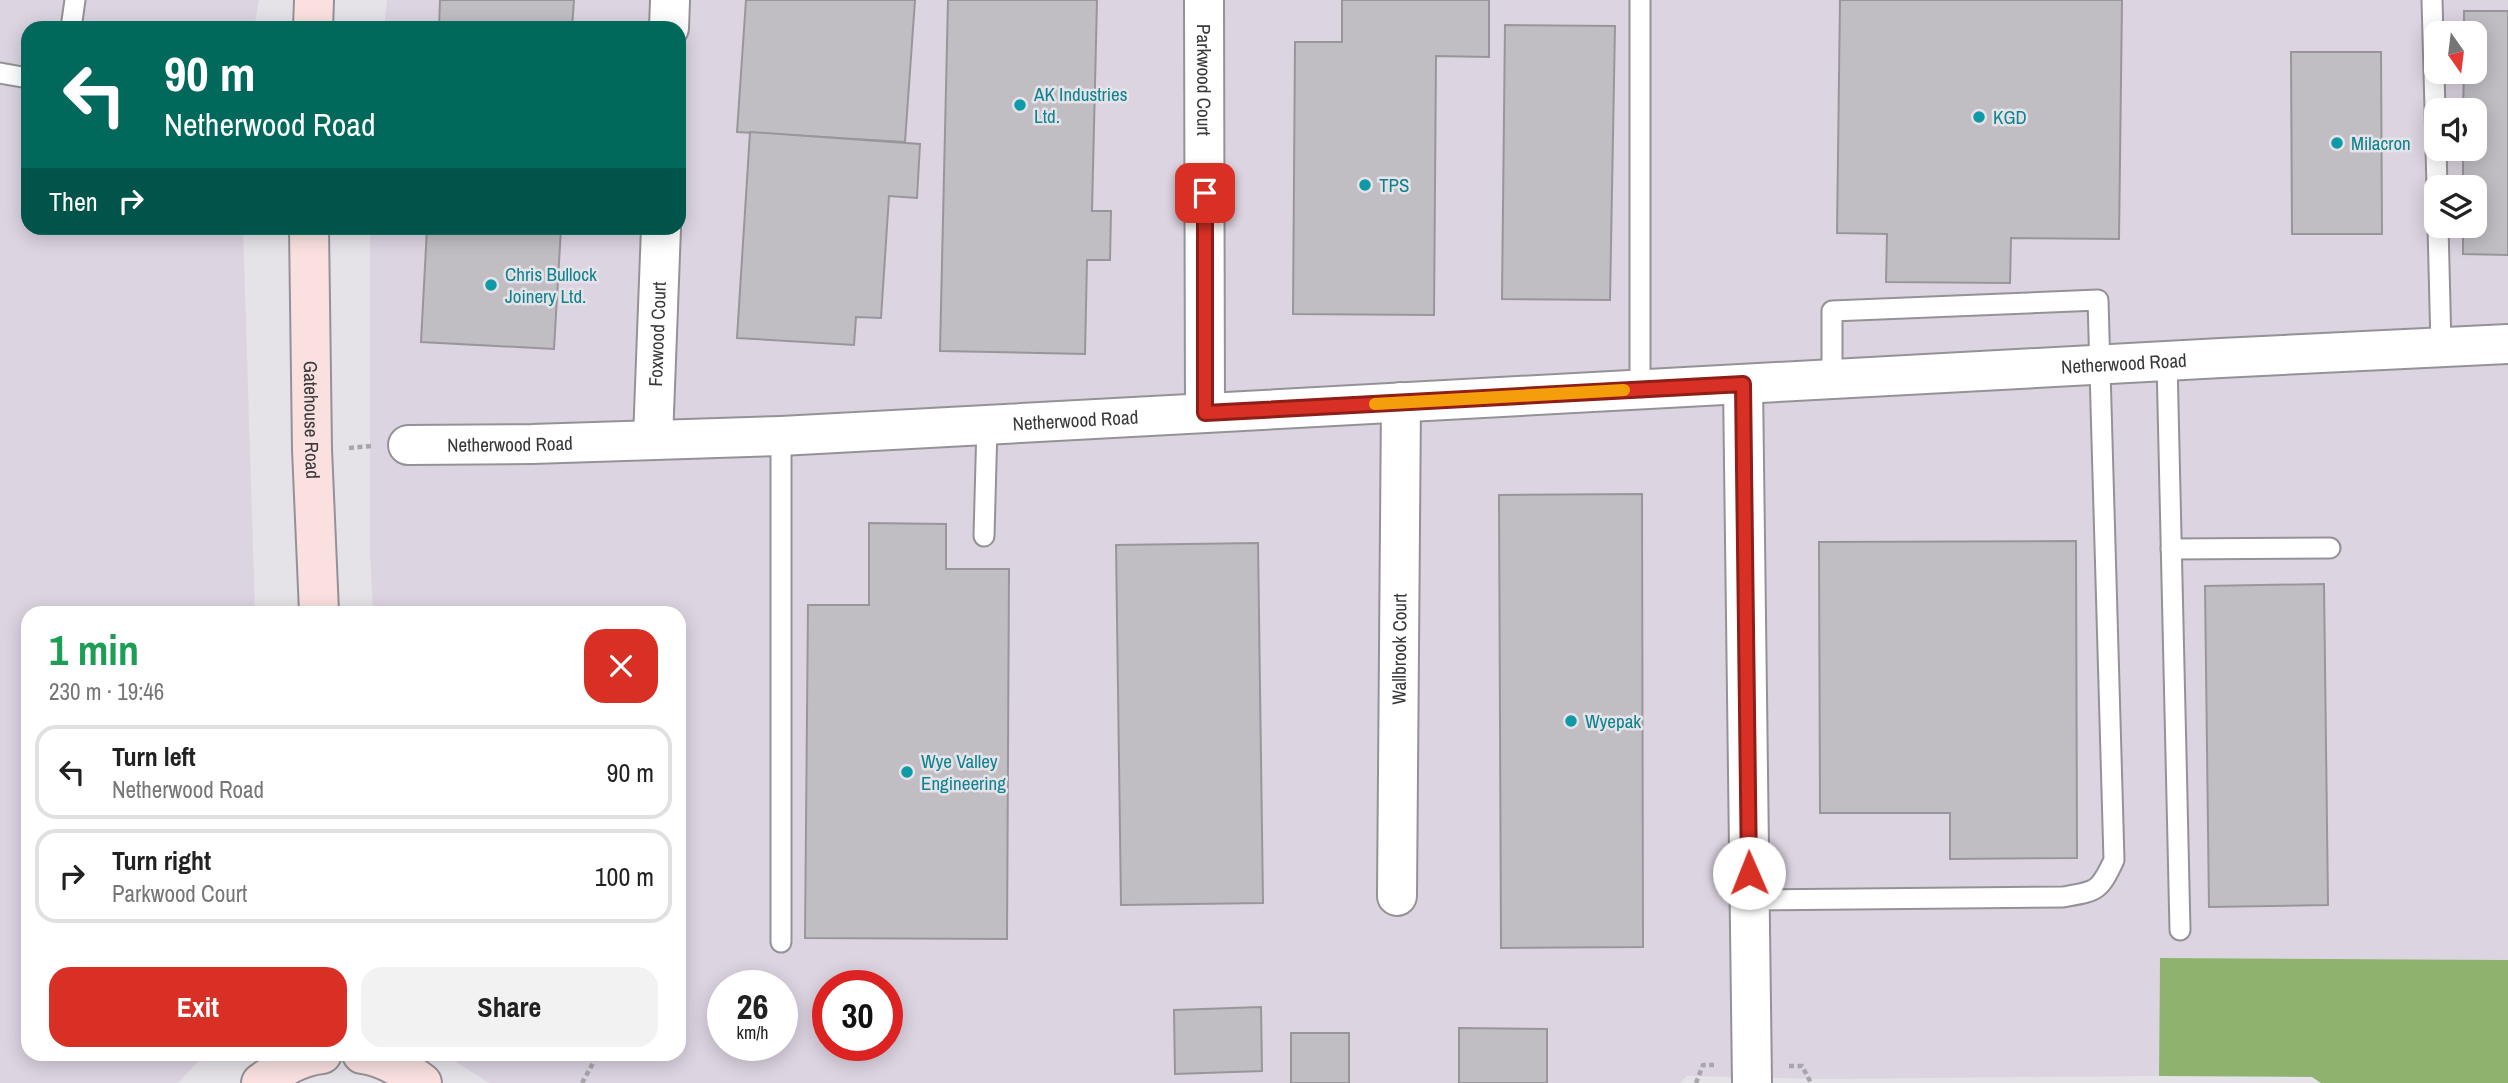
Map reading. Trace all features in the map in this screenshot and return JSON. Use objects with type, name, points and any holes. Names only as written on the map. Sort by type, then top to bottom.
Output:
[{"type":"main road","points":[[313,21],[314,0]]},
{"type":"main road","name":"Gatehouse Road","points":[[309,235],[312,449],[319,606]]},
{"type":"main road","points":[[278,1068],[297,1061]]},
{"type":"street","name":"Parkwood Court","points":[[1204,0],[1205,413]]},
{"type":"street","points":[[669,21],[670,1]]},
{"type":"street","name":"Foxwood Court","points":[[653,439],[661,235]]},
{"type":"street","name":"Netherwood Road","points":[[408,445],[781,436],[2508,344]]},
{"type":"street","points":[[1743,384],[1752,1083]]},
{"type":"street","name":"Wallbrook Court","points":[[1397,896],[1401,402]]},
{"type":"lane","points":[[72,21],[75,0]]},
{"type":"lane","points":[[1640,0],[1640,389]]},
{"type":"lane","points":[[2432,0],[2435,98]]},
{"type":"lane","points":[[0,73],[21,77]]},
{"type":"lane","points":[[2438,238],[2441,346]]},
{"type":"lane","points":[[1750,900],[2063,897],[2092,892],[2104,882],[2114,860],[2098,300],[1832,311],[1832,379]]},
{"type":"lane","points":[[2166,361],[2180,930]]},
{"type":"lane","points":[[984,536],[987,425]]},
{"type":"lane","points":[[781,436],[782,942]]},
{"type":"lane","points":[[2171,549],[2330,548]]},
{"type":"path","points":[[582,1083],[594,1061]]},
{"type":"shaded area","points":[[0,0],[259,0],[255,21],[21,21],[21,235],[243,235],[255,606],[21,606],[21,1061],[198,1061],[178,1083],[0,1083]]},
{"type":"shaded area","points":[[387,0],[2508,0],[2508,960],[2160,958],[2159,1076],[1824,1079],[1687,1076],[1680,1083],[489,1083],[454,1061],[686,1061],[686,606],[373,606],[370,553],[370,235],[686,235],[686,21],[385,21]]},
{"type":"green space","points":[[2160,958],[2508,960],[2508,1083],[2321,1083],[2312,1077],[2159,1076]]},
{"type":"building","points":[[440,0],[574,0],[572,21],[439,21]]},
{"type":"building","points":[[746,0],[915,0],[905,142],[737,132]]},
{"type":"building","name":"AK Industries Ltd.","points":[[948,0],[1097,0],[1092,211],[1111,211],[1110,260],[1087,260],[1085,354],[940,351]]},
{"type":"building","name":"TPS","points":[[1342,0],[1489,0],[1489,57],[1436,56],[1434,315],[1293,314],[1295,42],[1342,42]]},
{"type":"building","name":"KGD","points":[[1840,0],[2122,0],[2119,239],[2011,238],[2010,283],[1886,282],[1887,234],[1837,233]]},
{"type":"building","points":[[2464,11],[2508,11],[2508,255],[2463,254],[2463,238],[2487,238],[2487,175],[2463,175],[2463,161],[2487,161],[2487,98],[2463,98],[2464,84],[2487,84],[2487,21],[2464,21]]},
{"type":"building","points":[[1505,25],[1615,26],[1610,300],[1502,299]]},
{"type":"building","name":"Milacron","points":[[2291,52],[2381,52],[2382,234],[2292,234]]},
{"type":"building","points":[[750,132],[920,144],[917,198],[889,196],[881,318],[856,317],[854,345],[737,338]]},
{"type":"building","name":"Chris Bullock Joinery Ltd.","points":[[427,235],[561,235],[554,349],[421,342]]},
{"type":"building","name":"Wyepak","points":[[1642,494],[1643,947],[1501,948],[1499,495]]},
{"type":"building","name":"Wye Valley Engineering","points":[[869,523],[946,524],[946,569],[1009,569],[1007,939],[805,938],[808,605],[869,605]]},
{"type":"building","points":[[2076,541],[2077,858],[1950,859],[1950,813],[1820,813],[1819,542]]},
{"type":"building","points":[[1258,543],[1263,903],[1121,905],[1116,545]]},
{"type":"building","points":[[2324,584],[2328,905],[2209,907],[2205,586]]},
{"type":"building","points":[[1261,1007],[1262,1071],[1175,1074],[1174,1010]]},
{"type":"building","points":[[1459,1028],[1547,1029],[1547,1083],[1459,1083]]},
{"type":"building","points":[[1291,1033],[1349,1033],[1349,1083],[1291,1083]]},
{"type":"slow traffic","points":[[1375,404],[1624,390]]},
{"type":"place","name":"AK Industries Ltd.","points":[[1020,105]]},
{"type":"place","name":"KGD","points":[[1979,117]]},
{"type":"place","name":"Milacron","points":[[2337,143]]},
{"type":"place","name":"TPS","points":[[1365,185]]},
{"type":"place","name":"Chris Bullock Joinery Ltd.","points":[[491,285]]},
{"type":"place","name":"Wyepak","points":[[1571,721]]},
{"type":"place","name":"Wye Valley Engineering","points":[[907,772]]},
{"type":"route","points":[[1205,193],[1205,413],[1743,384],[1749,873]]}]
